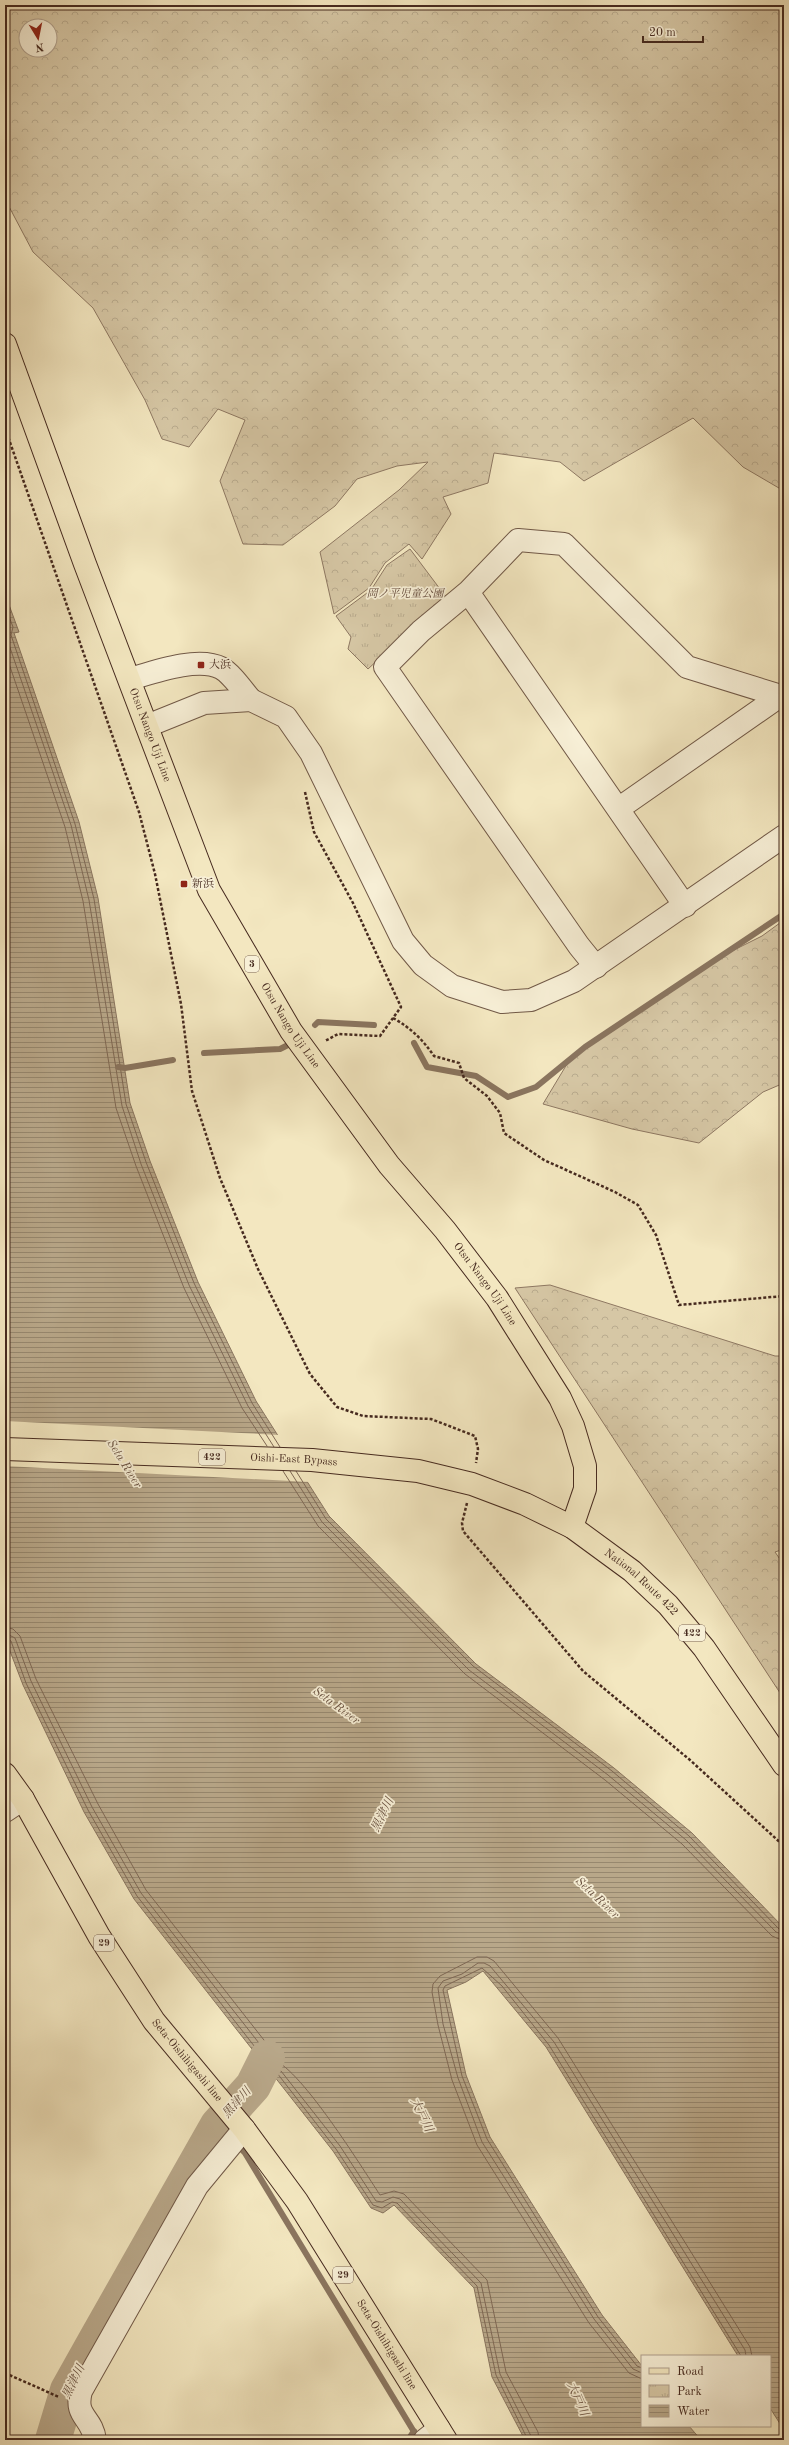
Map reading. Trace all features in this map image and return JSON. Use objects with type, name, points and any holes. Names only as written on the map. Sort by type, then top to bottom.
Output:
[{"type":"main road","name":"Otsu Nango Uji Line","points":[[5,344],[85,564],[209,890],[291,1031],[389,1165],[445,1230],[497,1298],[560,1398],[576,1433],[585,1466],[585,1489],[572,1527]]},
{"type":"main road","name":"Oishi-East Bypass","points":[[5,1449],[312,1460],[418,1471],[472,1484],[525,1504],[572,1527]]},
{"type":"main road","name":"National Route 422","points":[[572,1527],[632,1571],[668,1605],[704,1648],[784,1765]]},
{"type":"main road","name":"Seta-Oishihigashi line","points":[[5,1774],[23,1799],[99,1936],[154,2020],[232,2116],[298,2201],[437,2436]]},
{"type":"street","points":[[596,967],[579,946],[385,667],[421,631],[468,592],[518,540],[564,544],[687,667],[782,697]]},
{"type":"street","points":[[468,592],[685,906]]},
{"type":"street","points":[[130,679],[177,666],[200,665],[222,668],[252,700],[286,717],[311,753],[403,941],[423,965],[452,986],[502,1002],[531,1000],[574,981],[685,906],[784,836]]},
{"type":"street","points":[[618,809],[782,697]]},
{"type":"street","points":[[147,726],[204,703],[252,700]]},
{"type":"street","points":[[5,1811],[23,1799]]},
{"type":"street","points":[[95,2440],[89,2423],[82,2415],[78,2403],[81,2391],[197,2186],[232,2116]]},
{"type":"path","points":[[5,428],[139,812],[155,874],[181,1004],[192,1091],[220,1178],[258,1269],[310,1374],[337,1407],[363,1416],[431,1419],[475,1436],[478,1449],[472,1484],[462,1523],[463,1530],[583,1671],[690,1760],[784,1846]]},
{"type":"path","points":[[304,785],[314,832],[353,903],[401,1007],[380,1036],[338,1034],[306,1052]]},
{"type":"path","points":[[393,1018],[407,1026],[425,1043],[434,1056],[459,1063],[464,1078],[487,1096],[500,1113],[504,1133],[544,1160],[615,1192],[638,1205],[656,1235],[679,1305],[784,1296]]},
{"type":"path","points":[[5,2373],[60,2397]]},
{"type":"green space","points":[[5,5],[784,5],[784,491],[743,467],[693,418],[584,481],[560,462],[494,453],[488,483],[443,497],[451,514],[422,559],[409,544],[385,563],[369,588],[334,614],[320,552],[399,490],[428,462],[397,466],[357,479],[335,506],[283,545],[243,544],[220,481],[245,420],[218,409],[189,447],[162,439],[145,400],[93,308],[33,252],[5,199]]},
{"type":"green space","name":"岡ノ平児童公園","points":[[410,549],[446,597],[368,669],[348,649],[351,637],[336,616],[371,590],[387,565]]},
{"type":"green space","points":[[784,920],[784,1083],[763,1092],[699,1143],[632,1129],[543,1104],[570,1059],[732,951],[762,936]]},
{"type":"green space","points":[[550,1285],[775,1356],[784,1356],[784,1549],[775,1552],[784,1565],[784,1699],[515,1288]]},
{"type":"water","points":[[5,594],[19,632],[14,633],[79,822],[98,898],[130,1103],[150,1161],[198,1282],[256,1401],[329,1516],[476,1664],[614,1768],[692,1833],[784,1928],[784,2430],[771,2410],[771,2355],[737,2355],[546,2047],[483,1971],[466,1982],[447,1990],[466,2075],[490,2137],[602,2315],[641,2365],[641,2427],[690,2427],[701,2440],[525,2440],[492,2377],[474,2288],[394,2205],[383,2213],[371,2208],[333,2151],[274,2076],[242,2103],[236,2091],[246,2073],[259,2058],[134,1899],[84,1812],[23,1685],[5,1638]]},
{"type":"pier","points":[[5,1421],[280,1435],[310,1482],[5,1466]]},
{"type":"waterway","points":[[414,1043],[427,1067],[476,1076],[508,1097],[536,1087],[585,1047],[784,914]]},
{"type":"waterway","points":[[315,1025],[318,1022],[374,1025]]},
{"type":"waterway","points":[[204,1053],[280,1049],[288,1045]]},
{"type":"waterway","points":[[118,1067],[125,1068],[173,1060]]},
{"type":"waterway","name":"黒津川","points":[[53,2440],[68,2390],[96,2340],[218,2125],[253,2086],[267,2058]]},
{"type":"waterway","points":[[218,2125],[245,2153],[419,2440]]},
{"type":"waterway","points":[[408,2440],[414,2431]]},
{"type":"place","name":"大浜","points":[[201,665]]},
{"type":"place","name":"新浜","points":[[184,884]]},
{"type":"water label","name":"Seta River","points":[[124,1464]]},
{"type":"water label","name":"Seta River","points":[[336,1706]]},
{"type":"water label","name":"Seta River","points":[[597,1898]]},
{"type":"water label","name":"大戸川","points":[[421,2115]]},
{"type":"water label","name":"大戸川","points":[[577,2399]]}]
